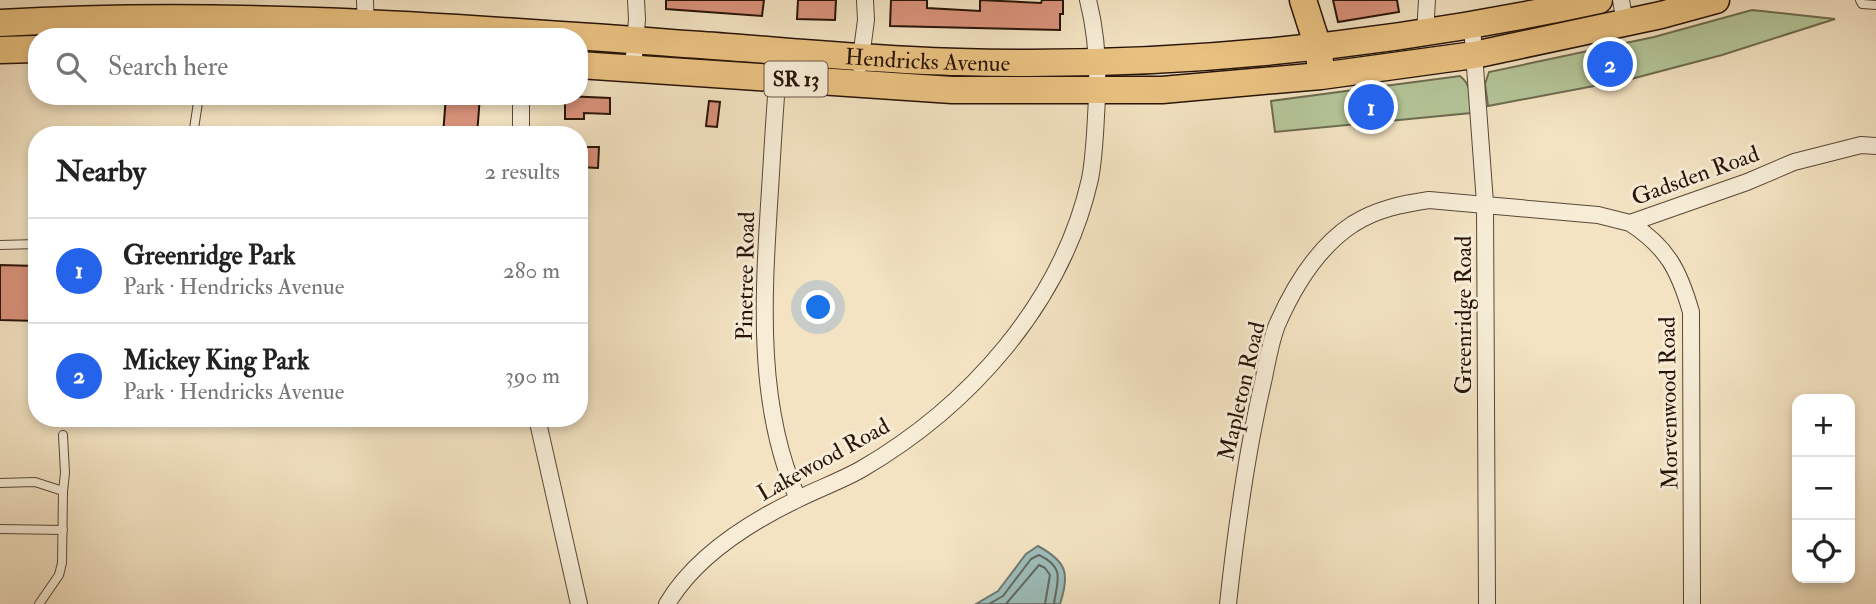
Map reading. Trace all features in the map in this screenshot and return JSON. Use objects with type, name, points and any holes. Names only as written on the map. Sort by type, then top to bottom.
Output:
[{"type":"main road","points":[[1303,0],[1329,75],[1373,59],[1404,54],[1413,48],[1425,33]]},
{"type":"main road","name":"Hendricks Avenue","points":[[588,38],[956,62],[1098,63],[1235,56],[1318,47],[1472,26],[1600,0]]},
{"type":"main road","name":"Hendricks Avenue","points":[[588,66],[953,90],[1162,90],[1329,75],[1474,55],[1623,11],[1716,0]]},
{"type":"main road","name":"Hendricks Avenue","points":[[0,23],[69,19],[206,22],[366,20],[449,28]]},
{"type":"main road","points":[[0,50],[28,49]]},
{"type":"street","points":[[632,69],[636,40],[636,0]]},
{"type":"street","points":[[857,85],[866,20],[865,0]]},
{"type":"street","name":"Lakewood Road","points":[[667,604],[685,580],[708,557],[768,515],[861,469],[923,428],[967,389],[1023,325],[1050,284],[1075,229],[1090,176],[1098,63],[1088,0]]},
{"type":"street","points":[[1425,33],[1427,0]]},
{"type":"street","name":"Greenridge Road","points":[[1472,26],[1485,203],[1487,604]]},
{"type":"street","name":"Pinetree Road","points":[[779,51],[766,258],[766,366],[779,449],[786,474],[798,499]]},
{"type":"street","points":[[521,105],[521,126]]},
{"type":"street","name":"Gadsden Road","points":[[1485,203],[1598,215],[1630,223],[1747,183],[1794,162],[1861,145],[1876,146]]},
{"type":"street","name":"Mapleton Road","points":[[1228,604],[1234,545],[1256,413],[1276,328],[1308,269],[1352,225],[1376,212],[1401,204],[1429,200],[1485,203]]},
{"type":"street","name":"Morvenwood Road","points":[[1630,223],[1652,237],[1669,258],[1692,312],[1692,604]]},
{"type":"street","points":[[539,427],[579,604]]},
{"type":"lane","points":[[1860,0],[1862,4],[1876,5]]},
{"type":"lane","points":[[194,126],[198,105]]},
{"type":"lane","points":[[0,245],[28,244]]},
{"type":"lane","points":[[39,604],[59,575],[62,563],[65,474],[63,435]]},
{"type":"lane","points":[[0,483],[35,482],[63,491]]},
{"type":"lane","points":[[0,528],[63,530]]},
{"type":"green space","points":[[1752,10],[1835,19],[1722,55],[1631,79],[1488,106],[1485,84],[1489,72],[1654,37]]},
{"type":"green space","points":[[1460,76],[1469,88],[1471,113],[1275,132],[1271,101]]},
{"type":"water","points":[[1038,546],[1055,557],[1064,569],[1065,584],[1060,604],[976,604],[998,591],[1026,554]]},
{"type":"building","points":[[666,0],[764,0],[762,16],[666,9]]},
{"type":"building","points":[[798,0],[836,0],[835,20],[797,19]]},
{"type":"building","points":[[891,0],[927,0],[927,8],[980,11],[980,0],[1041,3],[1042,0],[1063,0],[1063,14],[1060,14],[1060,30],[890,26]]},
{"type":"building","points":[[1333,0],[1397,0],[1399,12],[1338,22]]},
{"type":"building","points":[[588,97],[610,98],[610,114],[584,113],[584,119],[565,119],[565,105],[588,105]]},
{"type":"building","points":[[709,101],[720,102],[717,127],[706,126]]},
{"type":"building","points":[[445,105],[479,105],[478,126],[444,126]]},
{"type":"building","points":[[588,147],[599,147],[598,168],[588,167]]},
{"type":"building","points":[[0,265],[28,266],[28,321],[0,320]]},
{"type":"place","name":"Mickey King Park","points":[[1610,64]]},
{"type":"place","name":"Greenridge Park","points":[[1371,107]]}]
